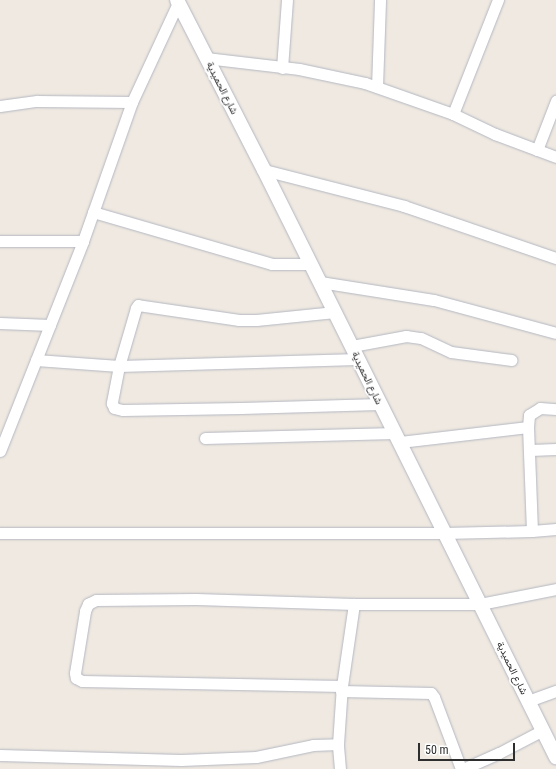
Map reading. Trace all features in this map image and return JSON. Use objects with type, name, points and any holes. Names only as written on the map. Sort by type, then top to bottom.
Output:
[{"type":"street","points":[[282,68],[286,0]]},
{"type":"street","points":[[377,87],[380,0]]},
{"type":"street","points":[[453,114],[498,0]]},
{"type":"street","points":[[0,451],[2,438],[36,360],[83,241],[132,102],[178,2]]},
{"type":"street","name":"شارع الحميدية","points":[[178,2],[264,170],[556,757]]},
{"type":"street","points":[[206,58],[299,69],[377,87],[453,114],[495,134],[556,157]]},
{"type":"street","points":[[0,106],[37,101],[132,102]]},
{"type":"street","points":[[537,150],[556,101]]},
{"type":"street","points":[[264,170],[404,206],[556,258]]},
{"type":"street","points":[[93,212],[272,264],[311,264]]},
{"type":"street","points":[[0,241],[83,241]]},
{"type":"street","points":[[320,282],[434,300],[556,332]]},
{"type":"street","points":[[335,312],[251,320],[138,305],[119,366],[112,403],[114,408],[123,410],[380,404]]},
{"type":"street","points":[[0,323],[50,325]]},
{"type":"street","points":[[352,346],[406,336],[421,338],[437,344],[451,352],[511,360]]},
{"type":"street","points":[[36,360],[119,366],[358,359]]},
{"type":"street","points":[[532,531],[528,427],[529,415],[540,408],[556,409]]},
{"type":"street","points":[[205,438],[397,438],[528,427]]},
{"type":"street","points":[[530,450],[556,449]]},
{"type":"street","points":[[0,533],[444,532],[532,531],[556,529]]},
{"type":"street","points":[[543,730],[499,753],[462,769],[434,697],[431,693],[341,688],[82,681],[76,678],[75,673],[85,611],[88,604],[96,600],[196,599],[354,604],[480,604],[556,589]]},
{"type":"street","points":[[340,769],[338,744],[341,688],[354,604]]},
{"type":"street","points":[[528,701],[556,691]]},
{"type":"street","points":[[0,756],[181,760],[256,757],[313,745],[338,744]]}]
